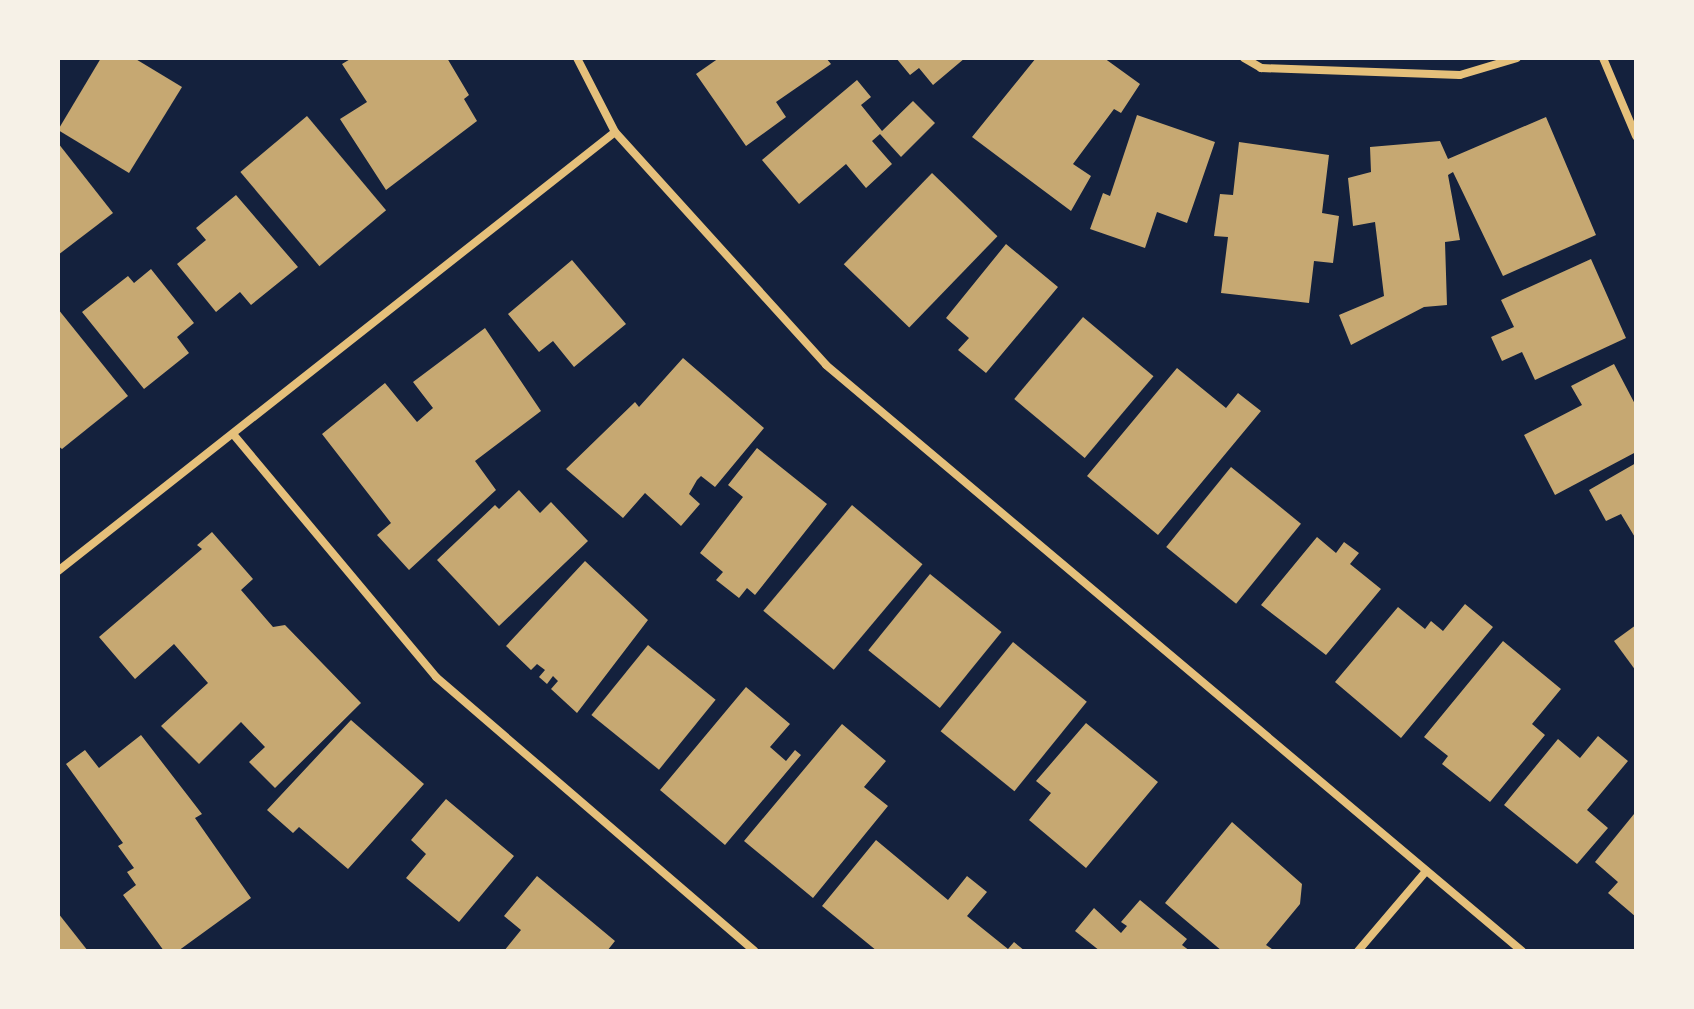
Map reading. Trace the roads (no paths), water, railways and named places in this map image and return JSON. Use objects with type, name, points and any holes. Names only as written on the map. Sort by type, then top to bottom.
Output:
[{"type":"street","points":[[577,58],[615,132],[826,365],[1522,951]]},
{"type":"street","points":[[1244,58],[1261,68],[1460,75],[1517,58]]},
{"type":"street","points":[[1603,58],[1636,136]]},
{"type":"street","points":[[58,571],[615,132]]},
{"type":"street","points":[[233,434],[436,677],[741,947],[754,951]]},
{"type":"street","points":[[1358,951],[1426,871]]}]
